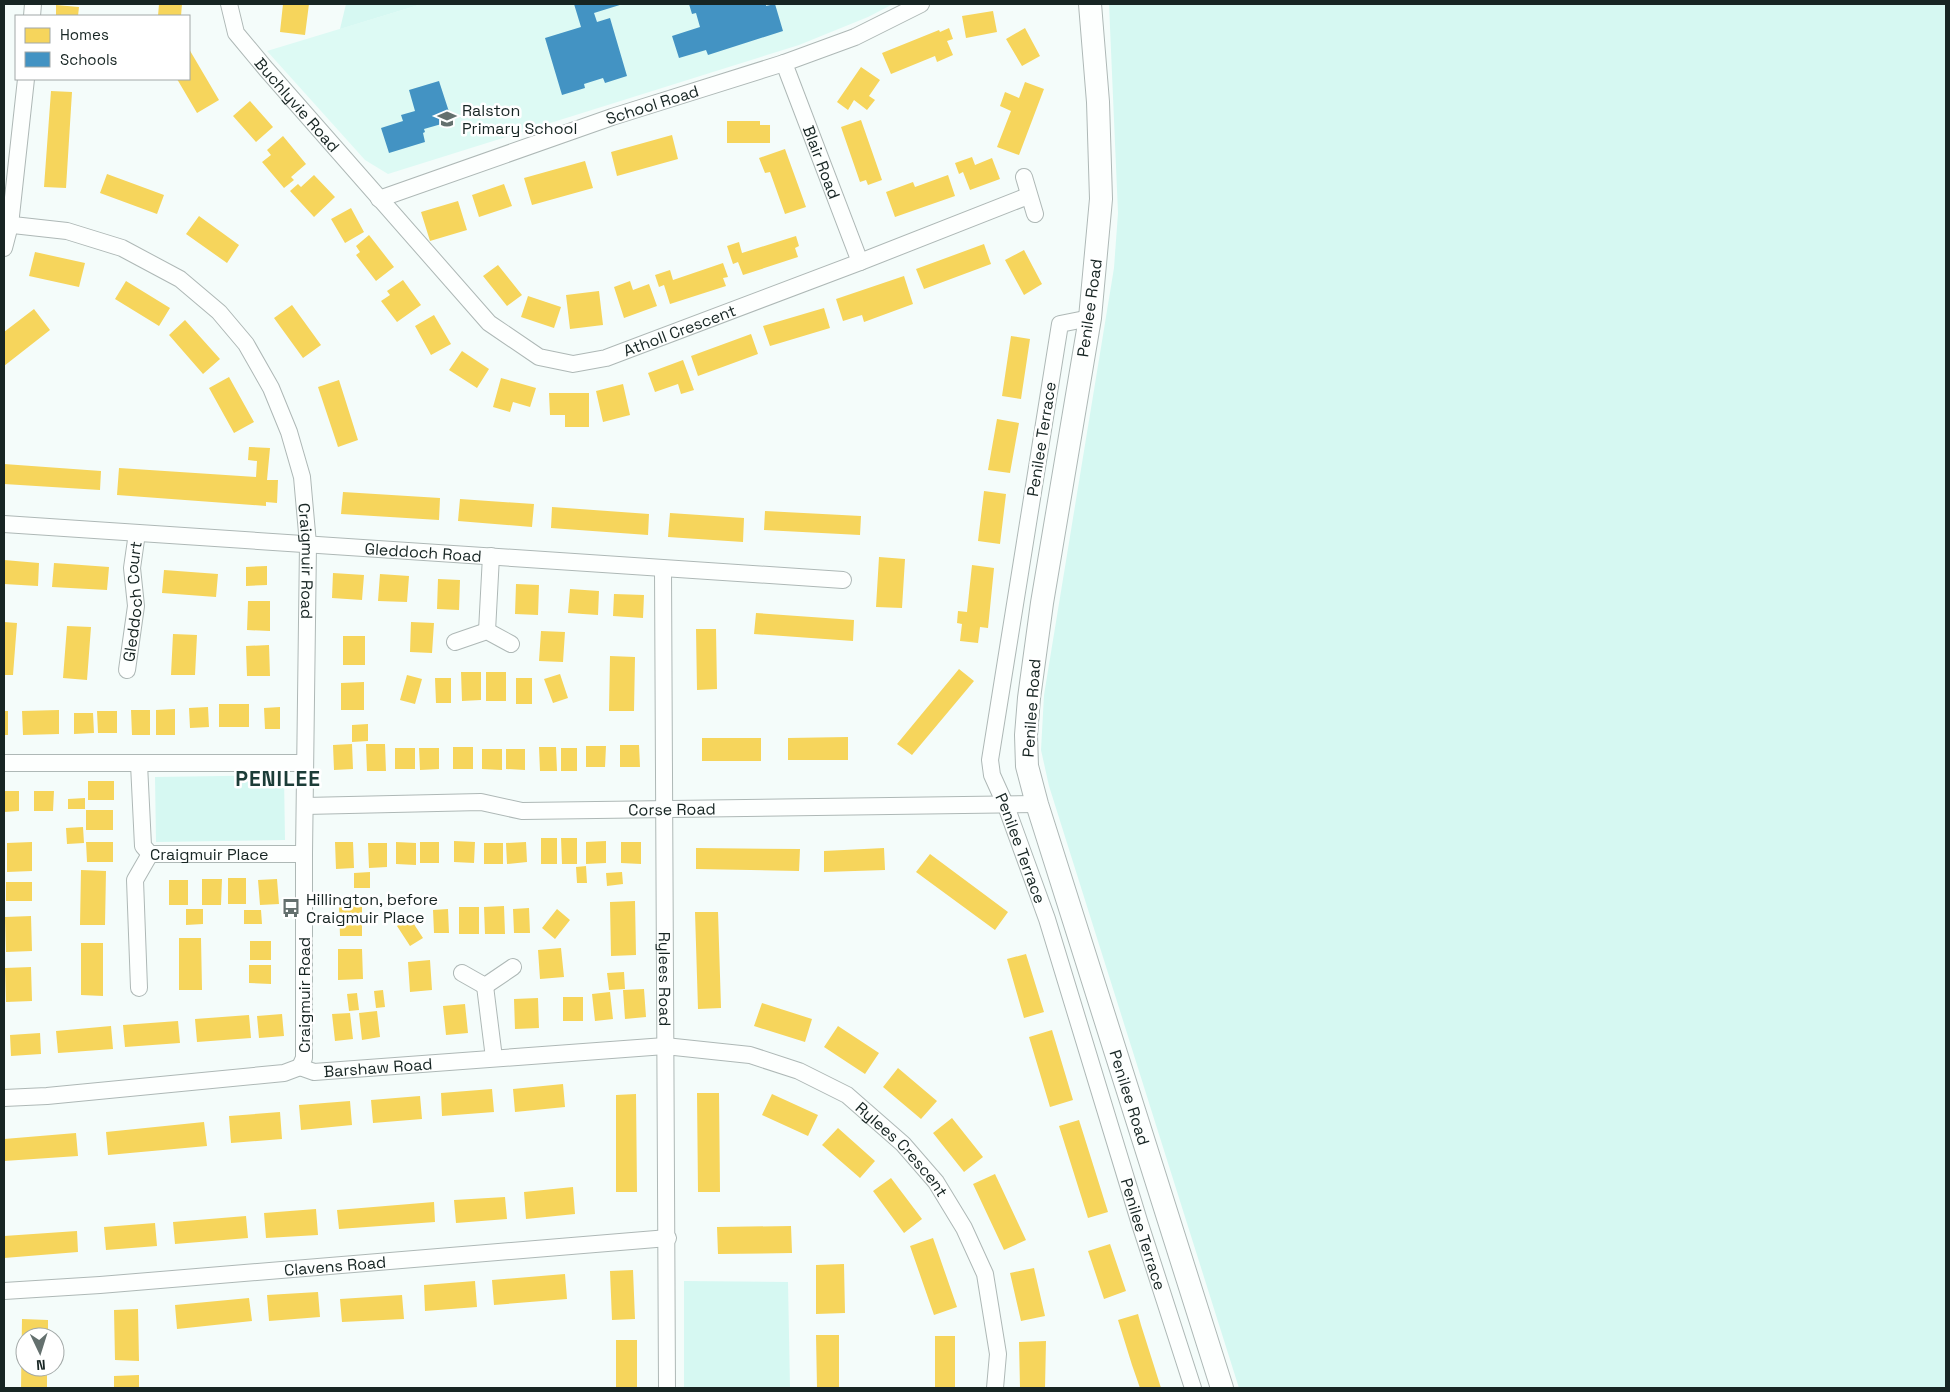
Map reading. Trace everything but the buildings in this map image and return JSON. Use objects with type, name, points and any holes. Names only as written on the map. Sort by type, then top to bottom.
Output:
[{"type":"street","name":"Buchlyvie Road","points":[[229,4],[236,33],[379,199]]},
{"type":"street","name":"School Road","points":[[379,199],[612,117],[784,63],[855,38],[921,4]]},
{"type":"street","name":"Penilee Road","points":[[1090,4],[1098,102],[1102,199],[1090,318],[1044,593],[1029,698],[1026,735],[1027,766],[1037,804],[1222,1388]]},
{"type":"street","name":"Blair Road","points":[[784,63],[860,262]]},
{"type":"street","points":[[4,248],[26,80]]},
{"type":"street","points":[[1024,177],[1028,196],[1035,214]]},
{"type":"street","name":"Atholl Crescent","points":[[379,199],[489,323],[539,357],[573,364],[606,358],[1028,196]]},
{"type":"street","name":"Craigmuir Road","points":[[7,225],[67,231],[122,248],[180,279],[219,312],[246,344],[271,388],[289,432],[302,477],[308,544],[304,854],[304,1058],[300,1067]]},
{"type":"street","name":"Penilee Terrace","points":[[1090,318],[1060,324],[990,760],[992,775],[1006,806],[1047,919],[1140,1224],[1193,1388]]},
{"type":"street","name":"Gleddoch Road","points":[[4,524],[492,556],[663,570],[843,580]]},
{"type":"street","name":"Gleddoch Court","points":[[127,670],[136,606],[132,568],[137,533]]},
{"type":"street","points":[[488,631],[492,556]]},
{"type":"street","name":"Rylees Road","points":[[663,570],[668,1238],[667,1388]]},
{"type":"street","points":[[455,642],[488,631],[512,644]]},
{"type":"street","points":[[4,763],[305,762]]},
{"type":"street","name":"Craigmuir Place","points":[[139,764],[143,846],[150,854],[304,854]]},
{"type":"street","name":"Corse Road","points":[[305,806],[481,802],[522,810],[1006,806],[1037,804]]},
{"type":"street","points":[[139,988],[135,880],[150,854]]},
{"type":"street","points":[[485,986],[513,968]]},
{"type":"street","points":[[462,973],[485,986]]},
{"type":"street","points":[[485,986],[494,1058]]},
{"type":"street","name":"Barshaw Road","points":[[4,1098],[284,1073],[300,1067],[314,1072],[666,1046]]},
{"type":"street","name":"Rylees Crescent","points":[[666,1046],[750,1055],[799,1071],[846,1095],[903,1144],[936,1182],[964,1228],[985,1274],[998,1354],[995,1388]]},
{"type":"street","name":"Clavens Road","points":[[4,1291],[668,1238]]},
{"type":"shaded area","points":[[346,4],[422,4],[340,29]]},
{"type":"shaded area","name":"Ralston Primary School","points":[[422,4],[893,4],[868,17],[799,45],[388,174],[365,160],[267,51]]},
{"type":"shaded area","points":[[1109,4],[1946,4],[1946,1388],[1239,1388],[1049,786],[1041,750],[1044,695],[1114,268],[1118,213]]},
{"type":"shaded area","points":[[284,775],[285,840],[156,842],[155,777]]},
{"type":"shaded area","points":[[684,1281],[788,1282],[790,1388],[684,1388]]},
{"type":"place","name":"Ralston Primary School","points":[[447,119]]},
{"type":"place","name":"Hillington, before Craigmuir Place","points":[[291,908]]},
{"type":"district","name":"PENILEE","points":[[278,779]]}]
